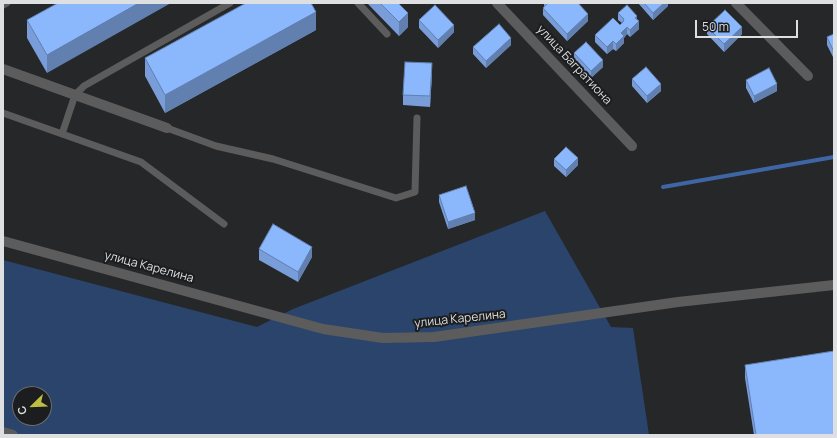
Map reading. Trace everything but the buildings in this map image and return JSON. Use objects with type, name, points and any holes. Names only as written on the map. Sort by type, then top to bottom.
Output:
[{"type":"street","name":"улица Багратиона","points":[[497,3],[632,146]]},
{"type":"street","points":[[736,3],[808,76]]},
{"type":"street","points":[[3,69],[168,128]]},
{"type":"street","name":"улица Карелина","points":[[3,241],[323,329],[383,338],[434,337],[678,302],[834,285]]},
{"type":"street","points":[[3,432],[13,435]]},
{"type":"lane","points":[[3,5],[7,3]]},
{"type":"lane","points":[[62,134],[75,95],[84,86],[230,3]]},
{"type":"lane","points":[[358,3],[387,34]]},
{"type":"lane","points":[[3,113],[141,162],[224,224]]},
{"type":"lane","points":[[168,128],[216,146],[273,159],[396,198],[415,192],[417,118]]},
{"type":"shaded area","points":[[545,211],[611,327],[633,328],[649,435],[3,435],[3,260],[257,327],[293,309]]},
{"type":"waterway","points":[[663,187],[834,157]]}]
